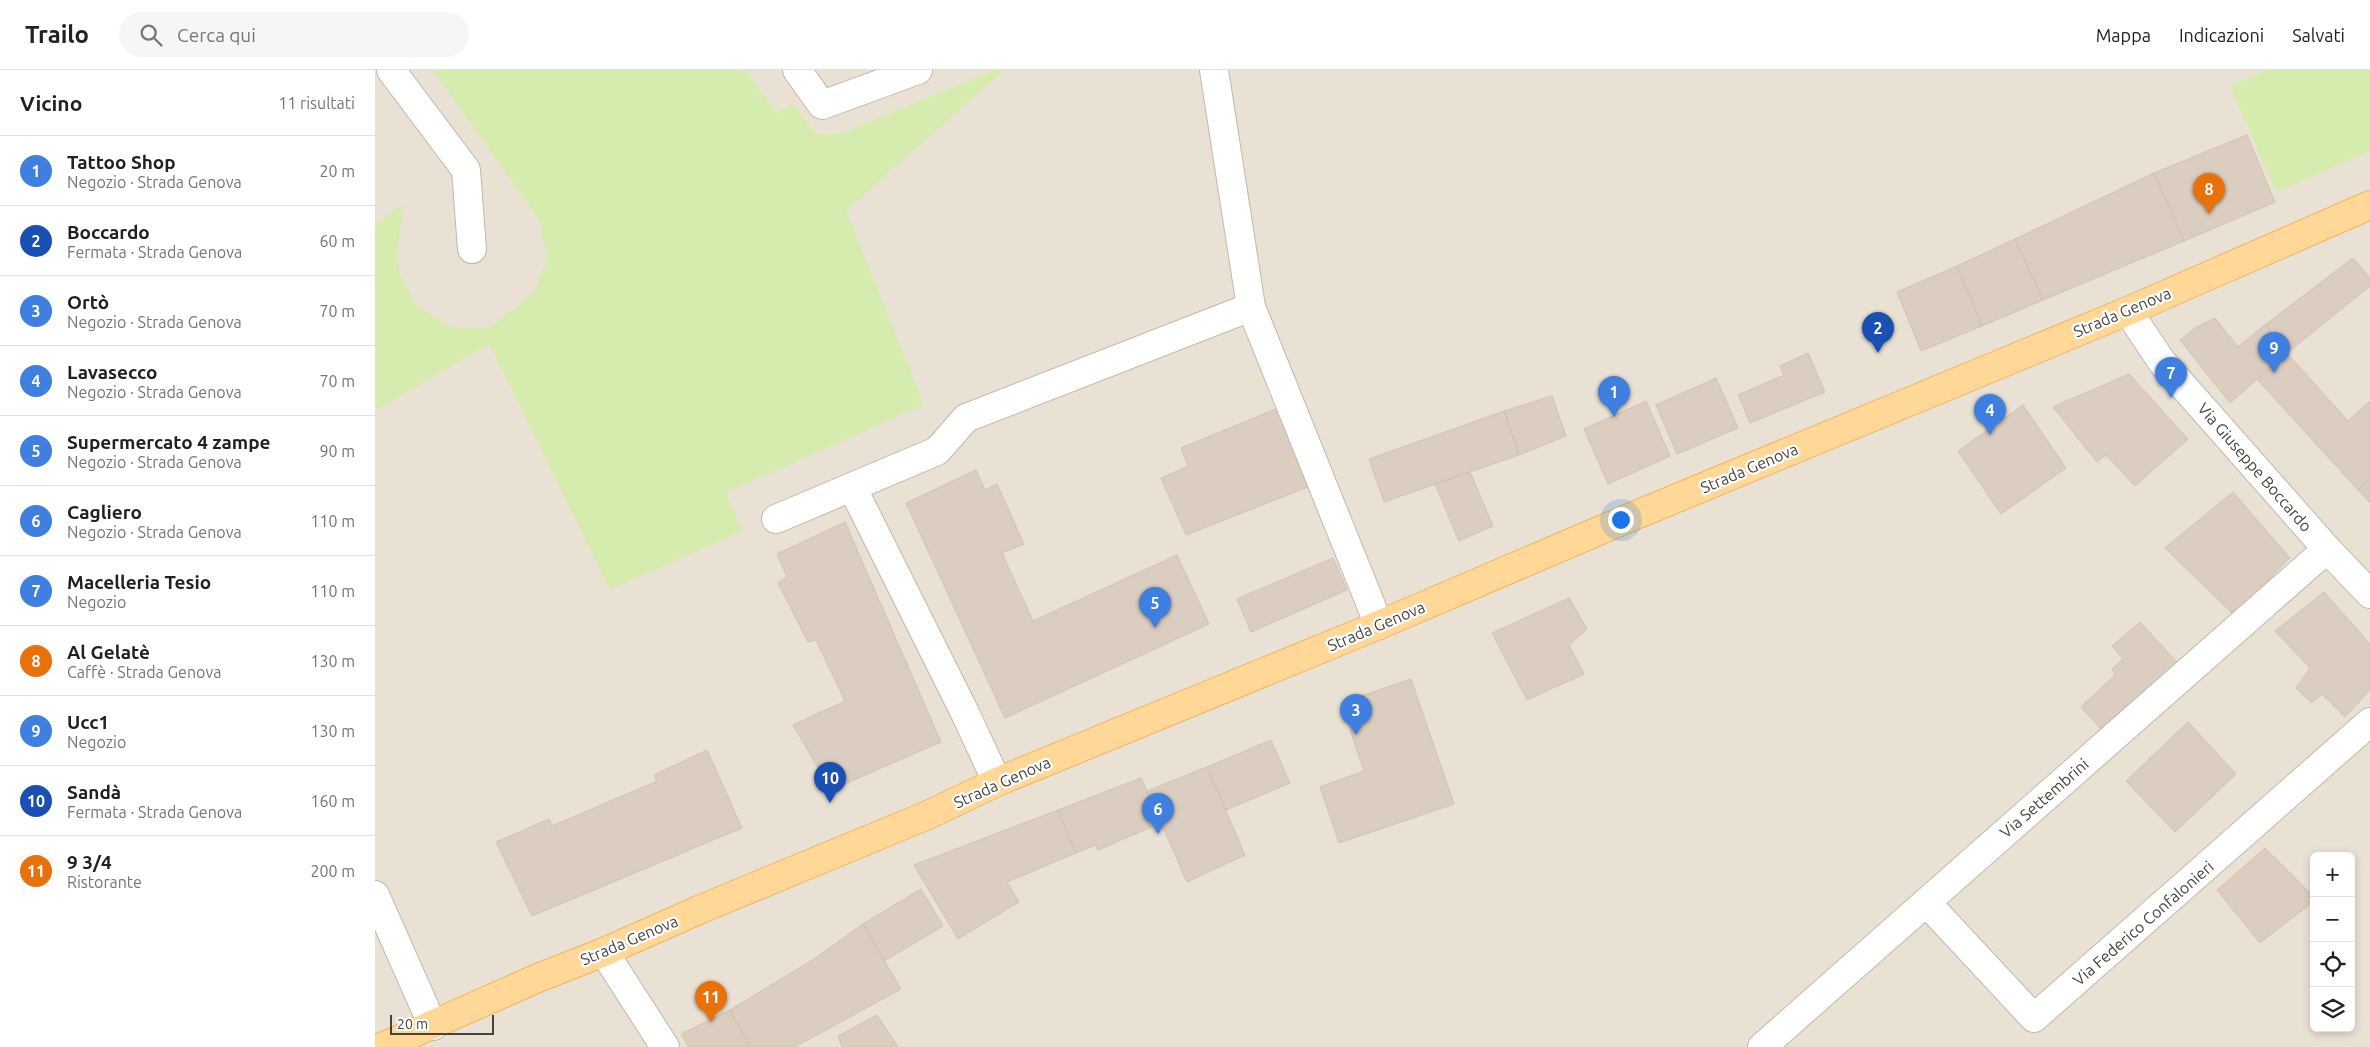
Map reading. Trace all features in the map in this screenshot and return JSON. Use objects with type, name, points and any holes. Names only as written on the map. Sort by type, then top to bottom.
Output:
[{"type":"main road","name":"Strada Genova","points":[[382,1047],[538,978],[928,815],[997,782],[1379,625],[1636,515],[2128,311],[2370,205]]},
{"type":"street","points":[[391,70],[466,170],[472,249]]},
{"type":"street","points":[[797,70],[822,105],[918,70]]},
{"type":"street","points":[[1214,70],[1251,307],[1379,625]]},
{"type":"street","points":[[776,519],[937,451],[967,418],[1251,307]]},
{"type":"street","name":"Via Giuseppe Boccardo","points":[[2128,311],[2162,362],[2327,549],[2370,594]]},
{"type":"street","points":[[852,487],[961,704],[997,782]]},
{"type":"street","name":"Via Settembrini","points":[[1762,1047],[2327,549]]},
{"type":"street","name":"Via Federico Confalonieri","points":[[1926,902],[2034,1018],[2370,722]]},
{"type":"street","points":[[375,895],[433,1026]]},
{"type":"street","points":[[604,952],[665,1047]]},
{"type":"shaded area","points":[[375,70],[2370,70],[2370,1047],[375,1047]]},
{"type":"green space","points":[[433,70],[746,70],[776,113],[793,104],[815,133],[830,135],[847,131],[995,70],[1004,70],[846,211],[924,405],[726,493],[742,531],[610,590],[489,344],[377,410],[375,406],[375,226],[403,203],[397,256],[400,274],[416,304],[443,323],[458,328],[488,328],[513,310],[536,289],[547,258],[540,221]]},
{"type":"green space","points":[[2267,70],[2370,70],[2370,151],[2276,192],[2230,86]]},
{"type":"building","points":[[2247,135],[2275,202],[2184,241],[2154,173]]},
{"type":"building","points":[[2154,173],[2184,241],[2043,300],[2015,239]]},
{"type":"building","points":[[2015,239],[2043,300],[1982,326],[1957,266]]},
{"type":"building","points":[[2353,258],[2370,278],[2370,286],[2287,353],[2266,324]]},
{"type":"building","points":[[1957,266],[1982,326],[1921,351],[1897,292]]},
{"type":"building","points":[[2215,318],[2238,347],[2266,324],[2287,353],[2230,403],[2180,340],[2195,328]]},
{"type":"building","points":[[1808,353],[1825,392],[1750,423],[1738,395],[1784,375],[1780,366]]},
{"type":"building","points":[[2287,353],[2348,421],[2370,401],[2370,479],[2358,490],[2257,379]]},
{"type":"building","points":[[2129,374],[2188,439],[2135,486],[2106,455],[2097,462],[2053,407]]},
{"type":"building","points":[[1716,378],[1738,428],[1677,454],[1656,405]]},
{"type":"building","points":[[1552,396],[1566,436],[1519,455],[1504,411]]},
{"type":"building","points":[[1646,401],[1670,456],[1608,484],[1584,429]]},
{"type":"building","points":[[2023,405],[2066,468],[2001,514],[1958,451]]},
{"type":"building","points":[[1278,408],[1308,487],[1186,535],[1161,478],[1188,466],[1181,448]]},
{"type":"building","points":[[1504,411],[1519,455],[1384,502],[1369,459]]},
{"type":"building","points":[[976,470],[985,490],[997,484],[1024,544],[1002,553],[1033,621],[1177,555],[1209,624],[1005,718],[906,503]]},
{"type":"building","points":[[1470,472],[1493,526],[1459,541],[1435,484]]},
{"type":"building","points":[[2370,479],[2370,503],[2358,490]]},
{"type":"building","points":[[2233,492],[2290,558],[2234,615],[2165,548]]},
{"type":"building","points":[[845,522],[941,742],[831,790],[793,725],[845,701],[816,640],[808,642],[778,583],[787,577],[777,554]]},
{"type":"building","points":[[1333,558],[1347,590],[1251,632],[1237,599]]},
{"type":"building","points":[[2324,592],[2370,644],[2370,690],[2345,717],[2322,694],[2312,703],[2296,688],[2310,668],[2275,631]]},
{"type":"building","points":[[1569,598],[1587,629],[1569,645],[1584,674],[1527,700],[1492,633]]},
{"type":"building","points":[[2140,622],[2184,670],[2130,717],[2123,709],[2101,729],[2081,707],[2115,675],[2112,669],[2123,659],[2112,646]]},
{"type":"building","points":[[1411,679],[1454,804],[1339,843],[1320,787],[1364,771],[1341,703]]},
{"type":"building","points":[[2188,722],[2236,774],[2175,832],[2126,781]]},
{"type":"building","points":[[1271,740],[1290,783],[1226,810],[1207,767]]},
{"type":"building","points":[[707,750],[742,828],[532,916],[496,842],[549,819],[552,826],[657,781],[654,775]]},
{"type":"building","points":[[1207,767],[1245,855],[1187,882],[1147,791]]},
{"type":"building","points":[[1141,778],[1161,823],[1098,850],[1095,845],[1076,853],[1058,810]]},
{"type":"building","points":[[1058,810],[1076,853],[1007,882],[1019,902],[958,939],[914,865]]},
{"type":"building","points":[[2265,848],[2310,893],[2310,904],[2260,943],[2217,890]]},
{"type":"building","points":[[921,889],[943,926],[884,961],[863,924]]},
{"type":"building","points":[[863,924],[901,989],[795,1047],[750,1047],[730,1010],[814,959]]},
{"type":"building","points":[[730,1010],[750,1047],[689,1047],[681,1034]]},
{"type":"building","points":[[877,1015],[898,1047],[842,1047],[838,1036]]},
{"type":"place","name":"Al Gelatè","points":[[2209,214]]},
{"type":"place","name":"Boccardo","points":[[1878,353]]},
{"type":"place","name":"Ucc1","points":[[2274,373]]},
{"type":"place","name":"Macelleria Tesio","points":[[2171,398]]},
{"type":"place","name":"Tattoo Shop","points":[[1614,417]]},
{"type":"place","name":"Lavasecco","points":[[1990,435]]},
{"type":"place","name":"Supermercato 4 zampe","points":[[1155,628]]},
{"type":"place","name":"Ortò","points":[[1356,735]]},
{"type":"place","name":"Sandà","points":[[830,803]]},
{"type":"place","name":"Cagliero","points":[[1158,834]]},
{"type":"place","name":"9 3/4","points":[[711,1022]]}]
